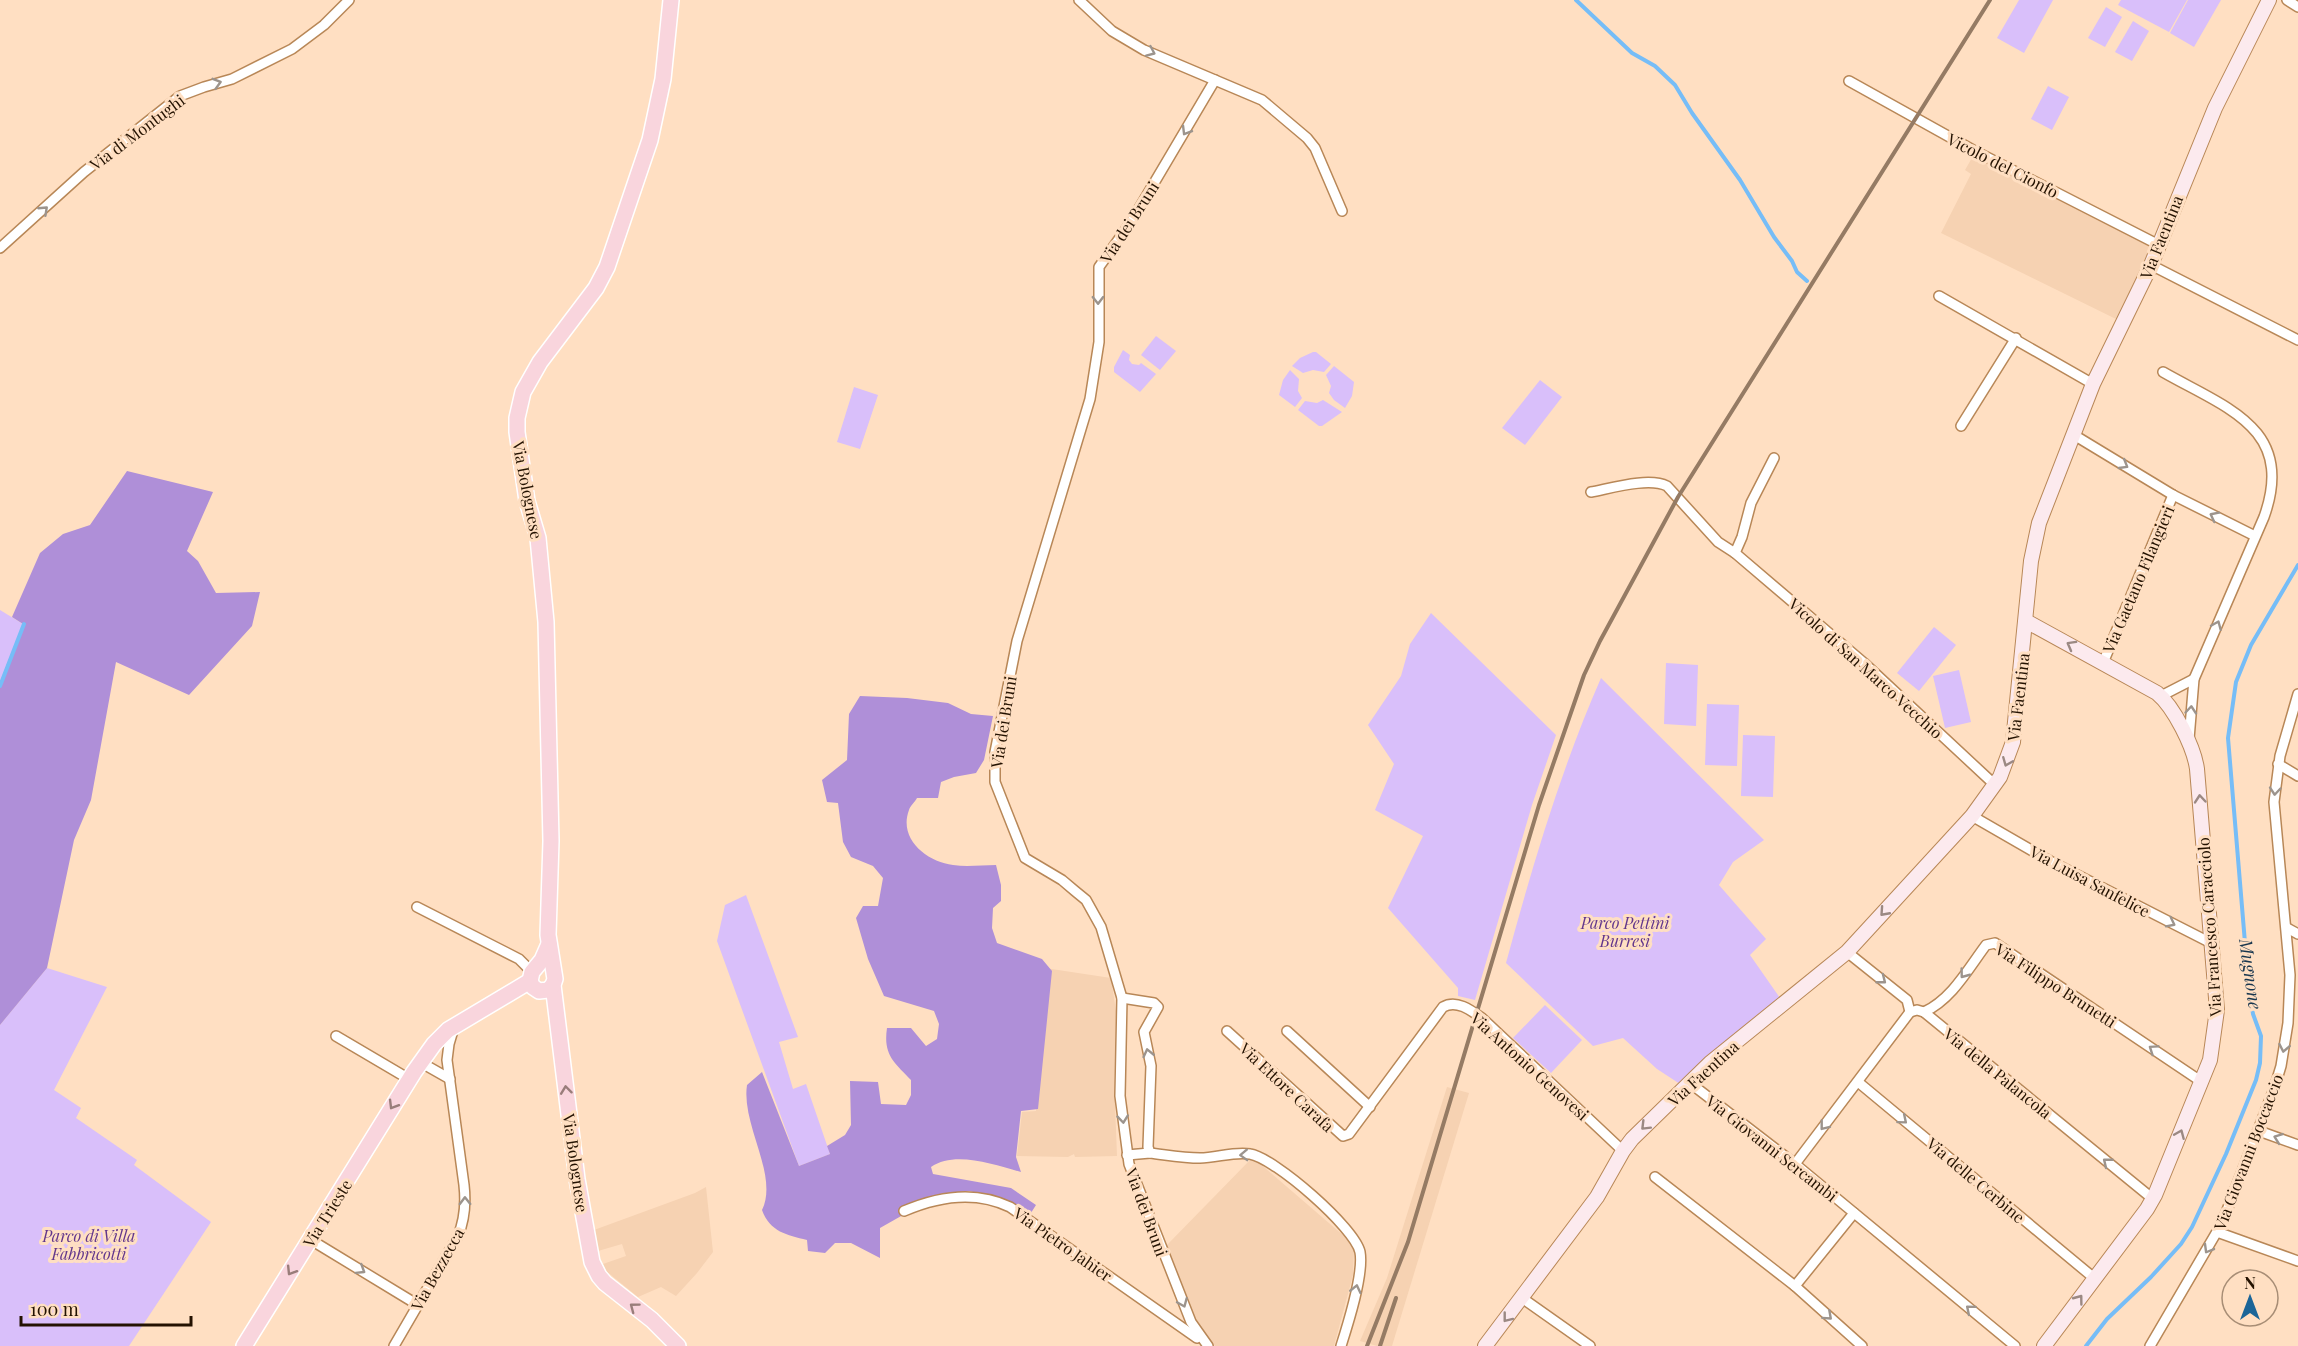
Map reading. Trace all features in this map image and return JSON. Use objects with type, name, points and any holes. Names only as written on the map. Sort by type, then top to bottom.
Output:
[{"type":"main road","name":"Via Bolognese","points":[[671,0],[663,79],[650,140],[607,267],[596,288],[536,369],[524,392],[517,432],[527,501],[538,538],[542,563],[550,737],[549,944],[577,1179],[592,1262],[599,1276],[652,1320],[678,1346]]},
{"type":"main road","name":"Via Bolognese","points":[[533,973],[549,944]]},
{"type":"main road","points":[[547,967],[553,979],[548,990],[539,991],[533,987],[533,973],[547,967]]},
{"type":"main road","name":"Via Trieste","points":[[244,1346],[420,1062],[438,1040],[454,1026],[533,973]]},
{"type":"street","name":"Via di Montughi","points":[[0,248],[84,172],[180,96],[232,79],[292,49],[324,25],[349,0]]},
{"type":"street","points":[[1079,0],[1101,22],[1144,50],[1262,100],[1307,138],[1315,148],[1342,211]]},
{"type":"street","name":"Via Faentina","points":[[1485,1346],[1597,1197],[1623,1150],[1710,1064],[1848,952],[1972,816],[1995,785],[2007,762],[2013,742],[2035,536],[2093,384],[2151,265],[2215,108],[2269,0]]},
{"type":"street","points":[[2287,0],[2298,6]]},
{"type":"street","name":"Via dei Bruni","points":[[1207,1345],[1194,1329],[1132,1176],[1127,1155],[1120,1096],[1122,998],[1101,927],[1086,900],[1062,880],[1025,858],[995,782],[994,768],[999,726],[1017,641],[1090,399],[1099,342],[1099,267],[1131,222],[1215,80]]},
{"type":"street","name":"Vicolo del Cionfo","points":[[1849,81],[1973,150],[2159,244]]},
{"type":"street","points":[[2151,265],[2298,340]]},
{"type":"street","points":[[1939,296],[2093,384]]},
{"type":"street","points":[[1961,426],[2016,338]]},
{"type":"street","name":"Via Francesco Caracciolo","points":[[2044,1346],[2153,1199],[2202,1082],[2212,1047],[2217,1010],[2197,769],[2188,741],[2194,679],[2267,508],[2272,482],[2270,459],[2263,440],[2251,425],[2240,416],[2163,372]]},
{"type":"street","points":[[2074,435],[2173,495],[2254,536]]},
{"type":"street","points":[[1735,553],[1751,503],[1774,458]]},
{"type":"street","name":"Vicolo di San Marco Vecchio","points":[[1591,492],[1649,482],[1663,484],[1678,496],[1718,542],[1735,553],[1864,663],[1995,785]]},
{"type":"street","name":"Via Gaetano Filangieri","points":[[2103,663],[2173,495]]},
{"type":"street","points":[[2026,621],[2161,696],[2188,741]]},
{"type":"street","points":[[2161,696],[2194,679]]},
{"type":"street","name":"Via Giovanni Boccaccio","points":[[2150,1346],[2217,1232],[2259,1131],[2274,1089],[2286,1043],[2290,1005],[2287,928],[2274,812],[2278,764],[2285,732],[2298,694]]},
{"type":"street","points":[[2278,764],[2298,776]]},
{"type":"street","name":"Via Luisa Sanfelice","points":[[1972,816],[2068,871],[2211,943]]},
{"type":"street","points":[[417,907],[519,959],[533,973]]},
{"type":"street","points":[[2287,928],[2298,934]]},
{"type":"street","name":"Via Filippo Brunetti","points":[[1924,1012],[1947,997],[1986,945],[1991,942],[1995,943],[2202,1082]]},
{"type":"street","points":[[1848,952],[1907,1000],[1910,1012]]},
{"type":"street","points":[[1122,998],[1154,1003],[1158,1007],[1144,1032],[1151,1066],[1148,1147],[1150,1153]]},
{"type":"street","name":"Via Antonio Genovesi","points":[[1349,1134],[1443,1007],[1456,1004],[1483,1019],[1623,1150]]},
{"type":"street","points":[[1794,1164],[1910,1012],[1917,1010],[1924,1012]]},
{"type":"street","name":"Via della Palancola","points":[[1924,1012],[2153,1199]]},
{"type":"street","name":"Via Bezzecca","points":[[394,1346],[458,1236],[464,1220],[465,1193],[448,1052],[454,1026]]},
{"type":"street","points":[[1287,1031],[1370,1107]]},
{"type":"street","name":"Via Ettore Carafa","points":[[1227,1032],[1336,1132],[1343,1136],[1349,1134]]},
{"type":"street","points":[[336,1036],[409,1079]]},
{"type":"street","points":[[420,1062],[450,1079]]},
{"type":"street","name":"Via delle Cerbine","points":[[1858,1082],[2094,1278]]},
{"type":"street","name":"Via Giovanni Sercambi","points":[[1690,1083],[1794,1164],[2015,1346]]},
{"type":"street","points":[[2259,1131],[2298,1145]]},
{"type":"street","points":[[1127,1155],[1150,1153],[1200,1158],[1246,1153],[1261,1156],[1291,1177],[1336,1218],[1357,1243],[1361,1259],[1341,1346]]},
{"type":"street","points":[[1655,1177],[1795,1286],[1862,1346]]},
{"type":"street","name":"Via Pietro Jahier","points":[[904,1211],[929,1200],[962,1196],[986,1197],[998,1201],[1010,1207],[1207,1345]]},
{"type":"street","name":"Via Giovanni Sercambi","points":[[1795,1286],[1854,1213]]},
{"type":"street","points":[[2217,1232],[2298,1262]]},
{"type":"street","points":[[311,1240],[418,1305]]},
{"type":"street","points":[[1522,1298],[1590,1346]]},
{"type":"shaded area","points":[[1973,156],[2153,243],[2118,320],[1941,233],[1971,174],[1965,170]]},
{"type":"shaded area","points":[[127,471],[213,492],[187,551],[198,561],[216,593],[260,592],[252,626],[189,695],[116,662],[91,800],[74,840],[47,968],[0,1025],[0,682],[23,624],[12,617],[40,553],[63,534],[90,525]]},
{"type":"shaded area","points":[[860,696],[948,703],[971,714],[993,716],[984,760],[976,773],[941,782],[938,798],[917,798],[909,810],[908,830],[917,847],[943,863],[958,866],[996,865],[1001,885],[1001,901],[993,908],[992,928],[997,943],[1042,959],[1052,971],[1038,1109],[1021,1111],[1016,1157],[1021,1172],[963,1159],[941,1162],[931,1167],[933,1174],[1011,1188],[1036,1205],[1029,1216],[1008,1200],[969,1191],[940,1194],[880,1228],[880,1258],[851,1243],[835,1243],[825,1253],[808,1251],[807,1240],[774,1228],[762,1210],[766,1196],[766,1181],[747,1100],[747,1085],[762,1072],[799,1166],[830,1154],[827,1146],[845,1135],[851,1125],[850,1081],[878,1082],[881,1104],[906,1105],[911,1095],[911,1080],[888,1052],[887,1028],[911,1028],[926,1046],[937,1039],[939,1024],[934,1011],[884,996],[868,959],[856,918],[863,906],[878,906],[883,878],[873,866],[851,857],[843,842],[838,803],[827,802],[822,780],[847,760],[849,714]]},
{"type":"shaded area","points":[[1045,968],[1111,978],[1116,1011],[1114,1078],[1117,1156],[1075,1157],[1074,1154],[1068,1157],[1017,1156],[1022,1112],[1036,1111]]},
{"type":"shaded area","points":[[1447,1087],[1469,1093],[1392,1346],[1377,1346],[1360,1341],[1387,1278]]},
{"type":"shaded area","points":[[1250,1160],[1257,1161],[1344,1236],[1354,1249],[1353,1275],[1334,1346],[1215,1346],[1195,1324],[1165,1247]]},
{"type":"shaded area","points":[[706,1187],[713,1252],[676,1296],[661,1287],[638,1297],[606,1271],[603,1264],[626,1256],[622,1244],[598,1251],[594,1230]]},
{"type":"green space","points":[[2019,0],[2053,0],[2024,53],[1997,38]]},
{"type":"green space","points":[[2121,0],[2187,0],[2169,32],[2118,5]]},
{"type":"green space","points":[[2188,0],[2221,0],[2194,47],[2170,33]]},
{"type":"green space","points":[[2106,7],[2122,17],[2105,47],[2088,38]]},
{"type":"green space","points":[[2133,21],[2149,31],[2132,61],[2115,52]]},
{"type":"green space","points":[[2048,86],[2069,97],[2052,130],[2031,119]]},
{"type":"green space","points":[[1156,336],[1176,351],[1160,370],[1141,355]]},
{"type":"green space","points":[[1123,350],[1130,355],[1129,360],[1132,364],[1141,363],[1156,374],[1140,392],[1114,372],[1114,367]]},
{"type":"green space","points":[[1313,352],[1331,364],[1324,372],[1313,370],[1303,373],[1292,366],[1300,358]]},
{"type":"green space","points":[[1334,366],[1354,382],[1352,396],[1345,408],[1329,393],[1331,386],[1326,375]]},
{"type":"green space","points":[[1290,370],[1299,379],[1298,391],[1302,398],[1295,407],[1279,395],[1283,380]]},
{"type":"green space","points":[[1540,380],[1562,397],[1525,445],[1502,428]]},
{"type":"green space","points":[[854,387],[878,395],[860,449],[837,442]]},
{"type":"green space","points":[[1323,400],[1342,412],[1322,426],[1298,410],[1305,401],[1317,403]]},
{"type":"green space","points":[[0,610],[23,624],[0,682]]},
{"type":"green space","points":[[1431,613],[1556,735],[1532,805],[1475,1000],[1458,996],[1458,988],[1388,908],[1423,836],[1375,810],[1394,764],[1368,725],[1401,676],[1410,644]]},
{"type":"green space","points":[[1934,627],[1956,645],[1919,691],[1897,673]]},
{"type":"green space","points":[[1666,663],[1698,665],[1696,726],[1664,724]]},
{"type":"green space","points":[[1959,670],[1971,722],[1945,728],[1933,676]]},
{"type":"green space","name":"Parco Pettini Burresi","points":[[1601,678],[1764,840],[1733,862],[1719,885],[1766,939],[1750,955],[1780,998],[1680,1084],[1657,1069],[1623,1038],[1593,1046],[1506,963],[1548,819],[1586,712]]},
{"type":"green space","points":[[1707,704],[1739,705],[1737,766],[1705,765]]},
{"type":"green space","points":[[1743,735],[1775,736],[1773,797],[1741,796]]},
{"type":"green space","points":[[746,895],[798,1037],[779,1042],[793,1089],[806,1084],[830,1154],[799,1166],[717,941],[725,905]]},
{"type":"green space","name":"Parco di Villa Fabbricotti","points":[[47,968],[107,987],[54,1090],[81,1108],[76,1118],[137,1160],[134,1165],[211,1222],[129,1346],[0,1346],[0,1025]]},
{"type":"green space","points":[[1545,1005],[1582,1040],[1551,1073],[1513,1038]]},
{"type":"waterway","points":[[1576,0],[1632,53],[1655,66],[1675,85],[1740,180],[1797,272],[1807,281]]},
{"type":"waterway","name":"Mugnone","points":[[2086,1346],[2107,1319],[2151,1277],[2181,1244],[2192,1227],[2226,1154],[2256,1080],[2260,1063],[2261,1036],[2253,1014],[2248,979],[2228,738],[2236,682],[2251,645],[2298,565]]},
{"type":"waterway","points":[[0,686],[24,624]]},
{"type":"railway","points":[[1367,1346],[1408,1242],[1539,805],[1584,675],[1678,497],[1990,0]]},
{"type":"railway","points":[[1380,1346],[1396,1298]]}]
